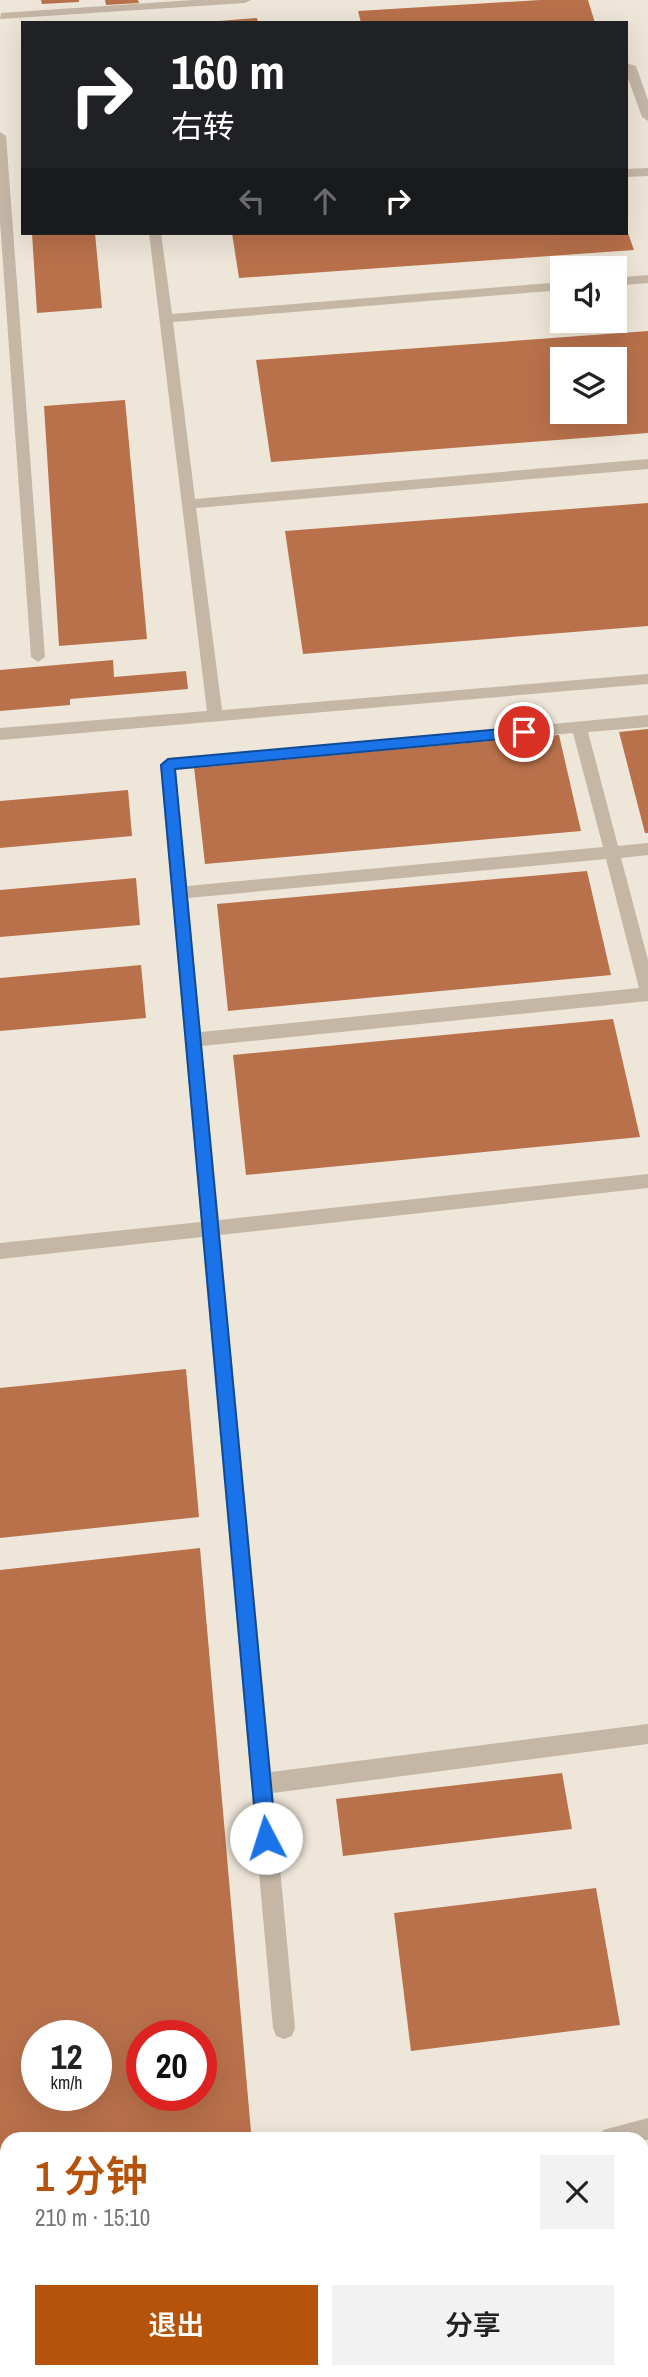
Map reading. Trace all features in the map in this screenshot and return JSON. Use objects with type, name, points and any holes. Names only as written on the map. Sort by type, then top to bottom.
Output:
[{"type":"street","points":[[4,0],[1,21],[245,0]]},
{"type":"street","points":[[648,65],[628,66],[648,117]]},
{"type":"street","points":[[0,136],[38,657]]},
{"type":"street","points":[[628,173],[648,172]]},
{"type":"street","points":[[155,235],[215,716]]},
{"type":"street","points":[[627,281],[648,279]]},
{"type":"street","points":[[165,319],[550,287]]},
{"type":"street","points":[[0,363],[16,361]]},
{"type":"street","points":[[189,504],[648,464]]},
{"type":"street","points":[[0,734],[648,679]]},
{"type":"street","points":[[284,2028],[168,765],[648,721]]},
{"type":"street","points":[[193,1040],[648,993],[579,727]]},
{"type":"street","points":[[180,893],[648,849]]},
{"type":"street","points":[[0,1251],[648,1181]]},
{"type":"street","points":[[261,1784],[648,1734]]},
{"type":"building","points":[[41,0],[79,0],[79,2],[42,4]]},
{"type":"building","points":[[105,0],[138,0],[139,3],[106,5]]},
{"type":"building","points":[[540,0],[588,0],[594,21],[360,21],[358,11]]},
{"type":"building","points":[[257,18],[258,21],[219,21]]},
{"type":"building","points":[[628,233],[634,250],[239,278],[232,235]]},
{"type":"building","points":[[32,235],[95,235],[102,308],[37,313]]},
{"type":"building","points":[[648,331],[648,433],[271,462],[256,360]]},
{"type":"building","points":[[125,400],[147,639],[59,646],[44,406]]},
{"type":"building","points":[[648,503],[648,626],[303,654],[285,531]]},
{"type":"building","points":[[113,660],[114,677],[186,671],[188,689],[70,699],[70,705],[0,711],[0,670]]},
{"type":"building","points":[[648,729],[648,833],[645,833],[619,732]]},
{"type":"building","points":[[559,735],[581,831],[205,864],[194,767]]},
{"type":"building","points":[[128,790],[132,836],[0,848],[0,801]]},
{"type":"building","points":[[587,871],[611,975],[228,1011],[217,904]]},
{"type":"building","points":[[136,878],[140,925],[0,937],[0,890]]},
{"type":"building","points":[[141,965],[146,1018],[0,1031],[0,978]]},
{"type":"building","points":[[613,1019],[640,1137],[246,1175],[233,1055]]},
{"type":"building","points":[[186,1369],[199,1517],[0,1538],[0,1388]]},
{"type":"building","points":[[200,1548],[251,2132],[0,2132],[0,1570]]},
{"type":"building","points":[[562,1773],[572,1829],[343,1856],[336,1799]]},
{"type":"building","points":[[596,1888],[620,2025],[411,2051],[394,1913]]},
{"type":"route","points":[[266,1838],[168,765],[524,732]]}]
